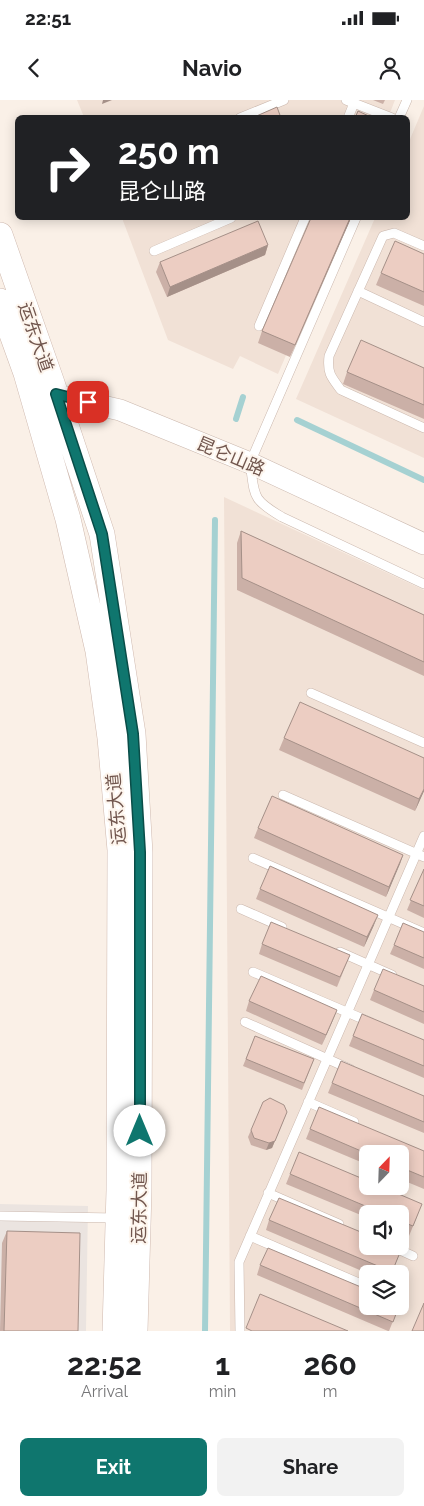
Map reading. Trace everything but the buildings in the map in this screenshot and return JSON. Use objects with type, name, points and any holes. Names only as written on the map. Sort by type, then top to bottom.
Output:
[{"type":"main road","name":"运东大道","points":[[0,235],[56,394],[102,534],[133,734],[140,852],[128,1218],[115,1331]]},
{"type":"main road","name":"运东大道","points":[[0,301],[31,390],[68,519],[98,651],[110,738],[120,850],[128,1218],[136,1331]]},
{"type":"street","name":"昆仑山路","points":[[31,390],[56,394],[120,410],[250,463],[424,544]]},
{"type":"lane","points":[[247,115],[284,100]]},
{"type":"lane","points":[[400,115],[406,100]]},
{"type":"lane","points":[[348,115],[350,102],[384,115]]},
{"type":"lane","points":[[154,251],[226,220]]},
{"type":"lane","points":[[258,326],[304,220]]},
{"type":"lane","points":[[355,220],[250,463],[255,495],[264,507],[282,517],[424,584]]},
{"type":"lane","points":[[424,246],[394,233],[383,236],[329,356],[328,369],[332,379],[341,390],[424,428]]},
{"type":"lane","points":[[358,291],[424,322]]},
{"type":"lane","points":[[311,693],[424,744]]},
{"type":"lane","points":[[283,795],[420,855]]},
{"type":"lane","points":[[240,1331],[239,1262],[268,1193],[292,1150],[308,1102],[368,964],[420,855],[424,836]]},
{"type":"lane","points":[[253,858],[424,933]]},
{"type":"lane","points":[[241,909],[286,929]]},
{"type":"lane","points":[[332,949],[400,979]]},
{"type":"lane","points":[[253,972],[382,1026]]},
{"type":"lane","points":[[245,1022],[362,1074]]},
{"type":"lane","points":[[308,1102],[362,1125]]},
{"type":"lane","points":[[268,1193],[350,1228]]},
{"type":"lane","points":[[0,1216],[128,1218]]},
{"type":"lane","points":[[250,1236],[359,1283]]},
{"type":"lane","points":[[409,1254],[413,1256]]},
{"type":"shaded area","points":[[77,100],[395,100],[389,115],[83,115]]},
{"type":"shaded area","points":[[424,106],[424,458],[296,399],[374,220],[410,220],[410,139]]},
{"type":"shaded area","points":[[123,220],[344,220],[278,374],[240,356],[233,369],[168,340]]},
{"type":"shaded area","points":[[224,497],[424,590],[424,1331],[230,1331]]},
{"type":"shaded area","points":[[0,1204],[88,1206],[86,1331],[0,1331]]},
{"type":"waterway","points":[[236,419],[243,397]]},
{"type":"waterway","points":[[297,420],[424,480]]},
{"type":"waterway","points":[[205,1331],[215,520]]},
{"type":"route","points":[[88,402],[56,394],[102,534],[133,734],[140,852],[140,1131]]}]
